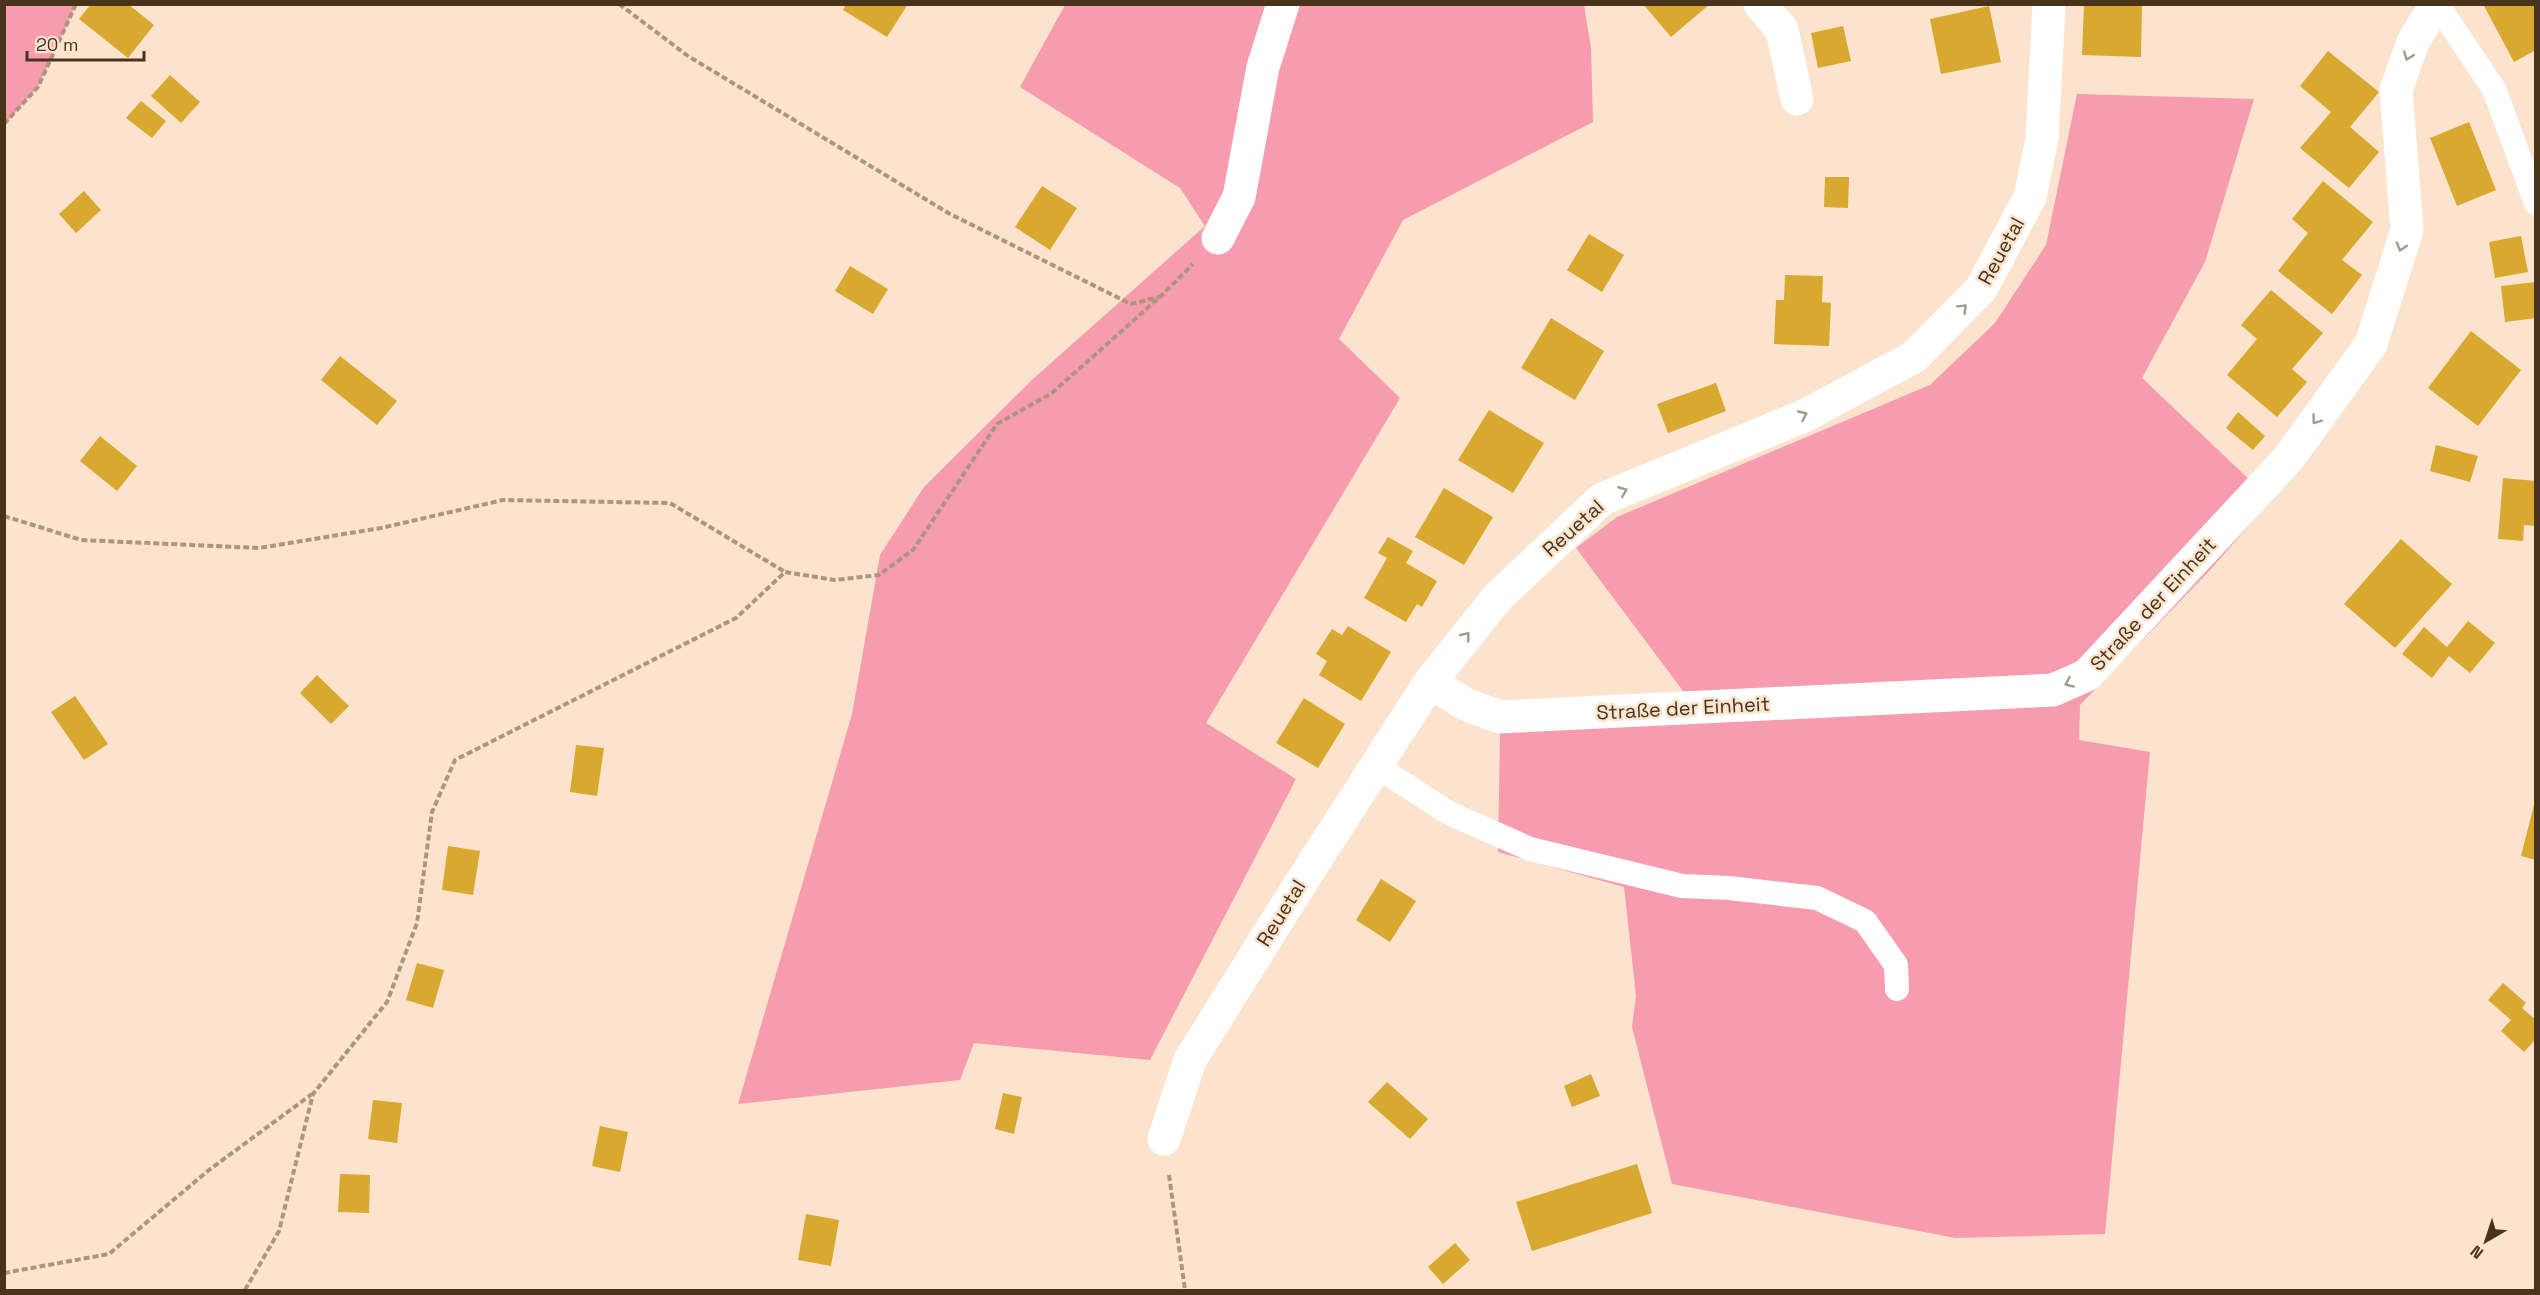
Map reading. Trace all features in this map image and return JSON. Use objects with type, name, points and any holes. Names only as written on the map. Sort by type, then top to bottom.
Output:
[{"type":"street","points":[[1218,238],[1239,197],[1263,67],[1283,4]]},
{"type":"street","points":[[1760,4],[1782,30],[1797,99]]},
{"type":"street","name":"Reuetal","points":[[1164,1139],[1190,1060],[1430,682],[1497,598],[1602,499],[1804,416],[1914,357],[1982,289],[2030,197],[2042,139],[2049,4]]},
{"type":"street","name":"Straße der Einheit","points":[[1430,682],[1465,704],[1500,717],[2053,690],[2087,675],[2288,459],[2371,344],[2406,230],[2396,90],[2413,42],[2437,4]]},
{"type":"lane","points":[[2437,4],[2494,89],[2535,202]]},
{"type":"lane","points":[[1376,766],[1449,813],[1530,849],[1682,886],[1729,888],[1817,898],[1865,921],[1896,964],[1897,989]]},
{"type":"path","points":[[4,124],[38,87],[76,4]]},
{"type":"path","points":[[619,4],[687,56],[950,214],[1131,304],[1160,297]]},
{"type":"path","points":[[4,516],[81,540],[259,548],[381,528],[503,500],[670,502],[785,572],[835,580],[879,575],[913,550],[997,424],[1052,393],[1160,297],[1218,238]]},
{"type":"path","points":[[4,1273],[109,1254],[209,1170],[313,1094],[387,1002],[417,923],[432,812],[455,760],[736,618],[785,572]]},
{"type":"path","points":[[245,1290],[279,1231],[313,1094]]},
{"type":"path","points":[[1164,1139],[1185,1290]]},
{"type":"shaded area","points":[[5,4],[76,5],[38,87],[5,124]]},
{"type":"shaded area","points":[[1065,5],[1584,5],[1591,48],[1593,122],[1403,220],[1339,339],[1400,398],[1206,723],[1296,779],[1150,1060],[974,1043],[960,1080],[738,1104],[852,714],[880,555],[924,487],[1033,379],[1205,226],[1180,188],[1020,87]]},
{"type":"shaded area","points":[[2077,94],[2254,99],[2205,262],[2142,378],[2271,500],[2211,569],[2080,705],[2079,740],[2150,752],[2105,1234],[1956,1238],[1672,1184],[1632,1027],[1636,996],[1624,887],[1498,852],[1500,733],[1704,719],[1576,548],[1617,517],[1930,385],[1995,323],[2046,245]]},
{"type":"building","points":[[91,4],[128,4],[154,25],[128,58],[79,19]]},
{"type":"building","points":[[846,4],[908,4],[887,37],[843,10]]},
{"type":"building","points":[[1643,4],[1710,4],[1671,37]]},
{"type":"building","points":[[2084,4],[2142,4],[2141,57],[2082,55]]},
{"type":"building","points":[[2483,4],[2536,4],[2536,50],[2514,62]]},
{"type":"building","points":[[1989,6],[2001,62],[1941,74],[1930,19]]},
{"type":"building","points":[[1843,26],[1851,61],[1818,68],[1811,33]]},
{"type":"building","points":[[2328,51],[2379,92],[2350,127],[2379,152],[2349,188],[2300,148],[2331,112],[2300,86]]},
{"type":"building","points":[[170,75],[200,102],[181,123],[151,96]]},
{"type":"building","points":[[141,101],[166,121],[152,138],[126,118]]},
{"type":"building","points":[[2469,122],[2496,190],[2457,206],[2430,138]]},
{"type":"building","points":[[1825,177],[1849,177],[1848,208],[1824,207]]},
{"type":"building","points":[[2323,181],[2373,222],[2342,260],[2362,275],[2332,314],[2278,271],[2308,233],[2292,219]]},
{"type":"building","points":[[1042,186],[1077,208],[1050,250],[1015,227]]},
{"type":"building","points":[[84,191],[101,210],[76,233],[59,214]]},
{"type":"building","points":[[1589,234],[1624,255],[1602,292],[1567,270]]},
{"type":"building","points":[[2521,236],[2528,272],[2495,278],[2489,242]]},
{"type":"building","points":[[850,266],[888,289],[873,314],[835,291]]},
{"type":"building","points":[[1785,275],[1823,276],[1822,302],[1831,303],[1829,346],[1774,344],[1776,300],[1784,300]]},
{"type":"building","points":[[2536,282],[2536,318],[2505,322],[2501,286]]},
{"type":"building","points":[[2271,290],[2323,333],[2292,369],[2307,382],[2277,417],[2227,375],[2257,339],[2241,325]]},
{"type":"building","points":[[1551,318],[1604,351],[1575,400],[1521,368]]},
{"type":"building","points":[[2471,331],[2521,370],[2478,426],[2428,388]]},
{"type":"building","points":[[340,356],[397,401],[377,425],[321,380]]},
{"type":"building","points":[[1716,383],[1726,411],[1668,433],[1657,404]]},
{"type":"building","points":[[1489,410],[1544,443],[1513,493],[1458,460]]},
{"type":"building","points":[[2238,412],[2265,436],[2253,450],[2226,428]]},
{"type":"building","points":[[100,436],[137,466],[117,491],[80,461]]},
{"type":"building","points":[[2436,445],[2478,456],[2470,482],[2430,471]]},
{"type":"building","points":[[2503,478],[2536,481],[2536,526],[2524,525],[2523,541],[2498,539]]},
{"type":"building","points":[[1444,488],[1493,517],[1464,565],[1415,537]]},
{"type":"building","points":[[1388,537],[1413,551],[1406,563],[1437,581],[1422,607],[1417,604],[1406,622],[1364,598],[1387,558],[1378,553]]},
{"type":"building","points":[[2401,539],[2452,584],[2395,648],[2344,604]]},
{"type":"building","points":[[2468,621],[2495,643],[2470,673],[2449,656],[2432,678],[2402,654],[2424,627],[2447,647]]},
{"type":"building","points":[[1348,626],[1391,652],[1361,701],[1319,675],[1327,661],[1316,654],[1332,629],[1342,635]]},
{"type":"building","points":[[317,675],[349,706],[331,724],[300,693]]},
{"type":"building","points":[[75,696],[108,744],[84,760],[51,712]]},
{"type":"building","points":[[1304,698],[1345,724],[1318,768],[1276,743]]},
{"type":"building","points":[[576,745],[604,748],[597,796],[570,792]]},
{"type":"building","points":[[2536,801],[2536,860],[2521,856]]},
{"type":"building","points":[[448,846],[480,851],[473,895],[442,890]]},
{"type":"building","points":[[1381,879],[1416,901],[1390,942],[1356,920]]},
{"type":"building","points":[[417,963],[444,970],[433,1008],[406,1000]]},
{"type":"building","points":[[2503,983],[2526,1003],[2522,1008],[2536,1020],[2536,1039],[2524,1052],[2501,1031],[2511,1020],[2488,1000]]},
{"type":"building","points":[[1591,1074],[1600,1096],[1572,1107],[1564,1086]]},
{"type":"building","points":[[1387,1082],[1428,1119],[1410,1139],[1368,1102]]},
{"type":"building","points":[[1003,1093],[1022,1097],[1014,1134],[995,1129]]},
{"type":"building","points":[[373,1100],[402,1103],[397,1143],[368,1139]]},
{"type":"building","points":[[600,1126],[628,1132],[620,1172],[592,1166]]},
{"type":"building","points":[[1637,1164],[1652,1213],[1532,1251],[1516,1202]]},
{"type":"building","points":[[340,1174],[370,1175],[369,1213],[338,1212]]},
{"type":"building","points":[[806,1214],[839,1220],[831,1266],[798,1260]]},
{"type":"building","points":[[1455,1243],[1470,1260],[1443,1284],[1428,1267]]}]
